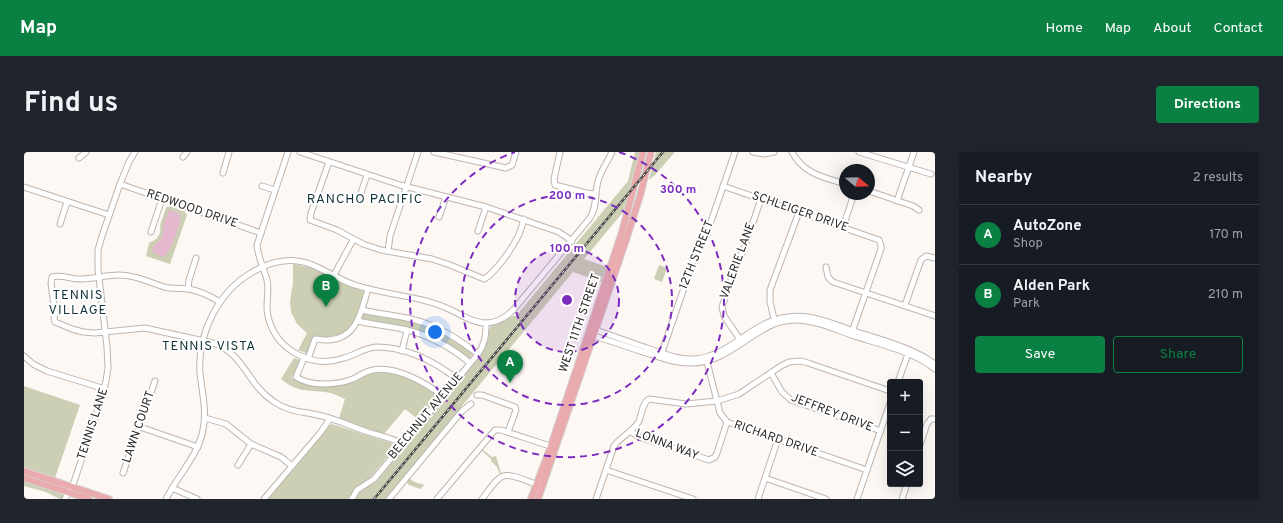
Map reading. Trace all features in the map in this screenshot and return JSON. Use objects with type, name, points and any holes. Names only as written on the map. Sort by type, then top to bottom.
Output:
[{"type":"main road","name":"WEST 11TH STREET","points":[[593,332],[626,220],[643,152]]},
{"type":"main road","name":"WEST 11TH STREET","points":[[538,499],[540,486],[553,447],[630,228],[651,152]]},
{"type":"main road","points":[[24,471],[70,493],[109,499]]},
{"type":"main road","points":[[24,478],[89,499]]},
{"type":"main road","name":"WEST 11TH STREET","points":[[531,499],[540,486]]},
{"type":"street","points":[[79,158],[86,152]]},
{"type":"street","name":"TENNIS LANE","points":[[65,499],[70,493],[105,389],[108,368],[97,259],[98,250],[109,215],[122,185],[129,162],[135,152]]},
{"type":"street","points":[[183,157],[187,152]]},
{"type":"street","points":[[222,173],[230,152]]},
{"type":"street","points":[[288,152],[257,245],[268,286],[266,311],[273,330],[284,345],[296,354],[315,361],[344,359],[360,351],[377,347],[402,351],[432,362],[457,379]]},
{"type":"street","points":[[300,152],[406,187],[486,207],[524,219],[559,232],[572,241]]},
{"type":"street","points":[[388,251],[390,236],[418,152]]},
{"type":"street","points":[[434,152],[459,155],[506,168],[512,165],[516,152]]},
{"type":"street","points":[[560,152],[554,179],[555,185],[596,194]]},
{"type":"street","points":[[166,499],[198,447],[203,431],[205,418],[200,364],[203,340],[220,302],[244,277],[262,266],[275,262],[302,262],[315,266],[368,290],[426,301],[445,307],[473,321],[486,323],[500,320],[508,316],[594,213],[598,178],[612,152]]},
{"type":"street","name":"12TH STREET","points":[[661,355],[696,253],[707,233],[724,186],[734,152]]},
{"type":"street","points":[[753,152],[764,154],[774,152]]},
{"type":"street","points":[[792,152],[799,164],[805,168],[821,176],[839,182]]},
{"type":"street","points":[[859,152],[876,155],[909,168],[931,174]]},
{"type":"street","points":[[897,201],[914,152]]},
{"type":"street","points":[[329,162],[311,213],[310,220],[337,230],[353,240],[381,250],[432,259],[484,279],[494,271],[512,248],[524,219]]},
{"type":"street","points":[[360,196],[367,175]]},
{"type":"street","name":"REDWOOD DRIVE","points":[[122,185],[261,233]]},
{"type":"street","points":[[24,186],[109,215]]},
{"type":"street","points":[[262,186],[275,190]]},
{"type":"street","name":"SCHLEIGER DRIVE","points":[[724,186],[877,239],[881,242],[881,249],[866,292]]},
{"type":"street","points":[[875,194],[913,206],[919,210]]},
{"type":"street","points":[[439,217],[446,197]]},
{"type":"street","name":"VALERIE LANE","points":[[741,342],[724,316],[722,307],[734,268],[744,246],[761,199]]},
{"type":"street","points":[[151,232],[162,200]]},
{"type":"street","points":[[843,227],[852,200]]},
{"type":"street","points":[[60,224],[68,202]]},
{"type":"street","points":[[478,231],[486,207]]},
{"type":"street","points":[[775,322],[770,302],[770,290],[799,212]]},
{"type":"street","points":[[334,275],[353,240]]},
{"type":"street","points":[[905,305],[921,260],[926,256],[935,258]]},
{"type":"street","points":[[188,289],[196,258]]},
{"type":"street","points":[[826,267],[826,274],[830,280],[935,316]]},
{"type":"street","points":[[220,302],[208,295],[188,289],[165,287],[128,276],[99,276],[80,279],[55,276],[52,277],[55,322],[83,332],[95,333],[145,328],[218,344],[234,355],[259,390],[276,403],[296,412],[330,419],[403,444]]},
{"type":"street","points":[[368,290],[358,321],[348,332],[339,337],[328,340],[315,339],[296,377],[303,380],[324,384],[338,383],[350,380],[373,370],[383,370],[404,374],[417,379],[443,396]]},
{"type":"street","points":[[852,333],[866,292]]},
{"type":"street","points":[[362,310],[413,319],[429,324],[455,337],[478,354]]},
{"type":"street","points":[[593,332],[683,363],[694,363],[707,359],[741,342],[757,328],[775,322],[791,320],[809,321],[852,333],[924,357],[935,364]]},
{"type":"street","points":[[358,321],[407,330],[425,335],[445,344],[470,363]]},
{"type":"street","name":"BEECHNUT AVENUE","points":[[352,499],[357,490],[374,479],[478,354],[486,336],[486,323]]},
{"type":"street","points":[[402,351],[407,330]]},
{"type":"street","points":[[908,352],[935,369]]},
{"type":"street","points":[[899,379],[908,352]]},
{"type":"street","points":[[24,356],[33,364],[47,371],[105,389]]},
{"type":"street","name":"RICHARD DRIVE","points":[[707,359],[720,413],[727,422],[867,470]]},
{"type":"street","points":[[596,499],[614,446],[618,440],[630,431],[638,422],[646,402],[653,398],[686,404],[717,401],[739,394],[789,362],[801,361],[887,390]]},
{"type":"street","name":"JEFFREY DRIVE","points":[[771,373],[782,392],[791,400],[881,431]]},
{"type":"street","name":"LAWN COURT","points":[[123,473],[155,381]]},
{"type":"street","points":[[477,395],[482,395],[514,407],[516,410],[508,432]]},
{"type":"street","points":[[390,499],[462,411],[472,404]]},
{"type":"street","points":[[857,499],[887,413]]},
{"type":"street","points":[[205,418],[226,424],[251,444],[281,458],[292,466]]},
{"type":"street","points":[[264,499],[330,419]]},
{"type":"street","points":[[923,436],[927,424],[931,419],[935,419]]},
{"type":"street","name":"LONNA WAY","points":[[630,431],[642,438],[709,460],[717,453],[727,422]]},
{"type":"street","points":[[140,427],[198,447]]},
{"type":"street","points":[[437,499],[492,432],[498,429],[553,447]]},
{"type":"street","points":[[758,499],[778,439]]},
{"type":"street","points":[[238,465],[251,444]]},
{"type":"street","points":[[606,470],[693,499]]},
{"type":"street","points":[[482,499],[499,479],[505,476],[512,476],[540,486]]},
{"type":"street","points":[[765,478],[826,499]]},
{"type":"street","points":[[902,499],[906,487]]},
{"type":"street","points":[[172,488],[196,499]]},
{"type":"green space","points":[[635,152],[640,152],[624,211],[584,259],[607,267],[602,282],[573,272],[385,499],[355,499],[360,492],[376,482],[481,355],[487,343],[490,327],[516,316],[628,181]]},
{"type":"green space","points":[[656,152],[675,152],[649,180]]},
{"type":"green space","points":[[168,206],[184,211],[187,215],[170,264],[146,256],[149,243],[160,234],[160,225]]},
{"type":"green space","points":[[293,264],[313,268],[344,284],[365,292],[355,323],[345,332],[333,337],[326,338],[313,336],[308,354],[298,350],[307,333],[297,324],[291,312],[290,301],[293,283]]},
{"type":"green space","points":[[659,265],[667,268],[662,282],[654,279]]},
{"type":"green space","points":[[364,313],[416,322],[446,334],[474,353],[469,359],[451,346],[426,334],[362,320],[362,314]]},
{"type":"green space","points":[[294,358],[300,360],[295,374],[291,378],[300,381],[325,385],[377,371],[391,372],[411,378],[439,395],[419,420],[405,409],[384,434],[339,418],[345,399],[330,393],[299,389],[287,384],[281,379]]},
{"type":"green space","points":[[24,386],[80,405],[55,478],[24,467]]},
{"type":"green space","points":[[332,424],[391,443],[393,445],[393,450],[368,480],[354,489],[348,499],[268,499],[329,426]]},
{"type":"green space","points":[[482,449],[492,457],[496,456],[500,474],[497,467],[481,450]]},
{"type":"green space","points":[[409,478],[414,482],[425,485],[420,489],[409,485],[406,482]]},
{"type":"green space","points":[[24,481],[61,493],[64,499],[60,499],[46,492],[24,486]]},
{"type":"shaded area","points":[[169,210],[178,213],[180,223],[169,251],[163,257],[154,253],[152,248],[162,238],[164,223]]},
{"type":"railway","points":[[374,499],[663,152]]},
{"type":"place","name":"Alden Park","points":[[326,307]]},
{"type":"place","name":"AutoZone","points":[[510,383]]},
{"type":"district","name":"RANCHO PACIFIC","points":[[365,200]]},
{"type":"district","name":"TENNIS VILLAGE","points":[[78,304]]},
{"type":"district","name":"TENNIS VISTA","points":[[209,347]]}]
